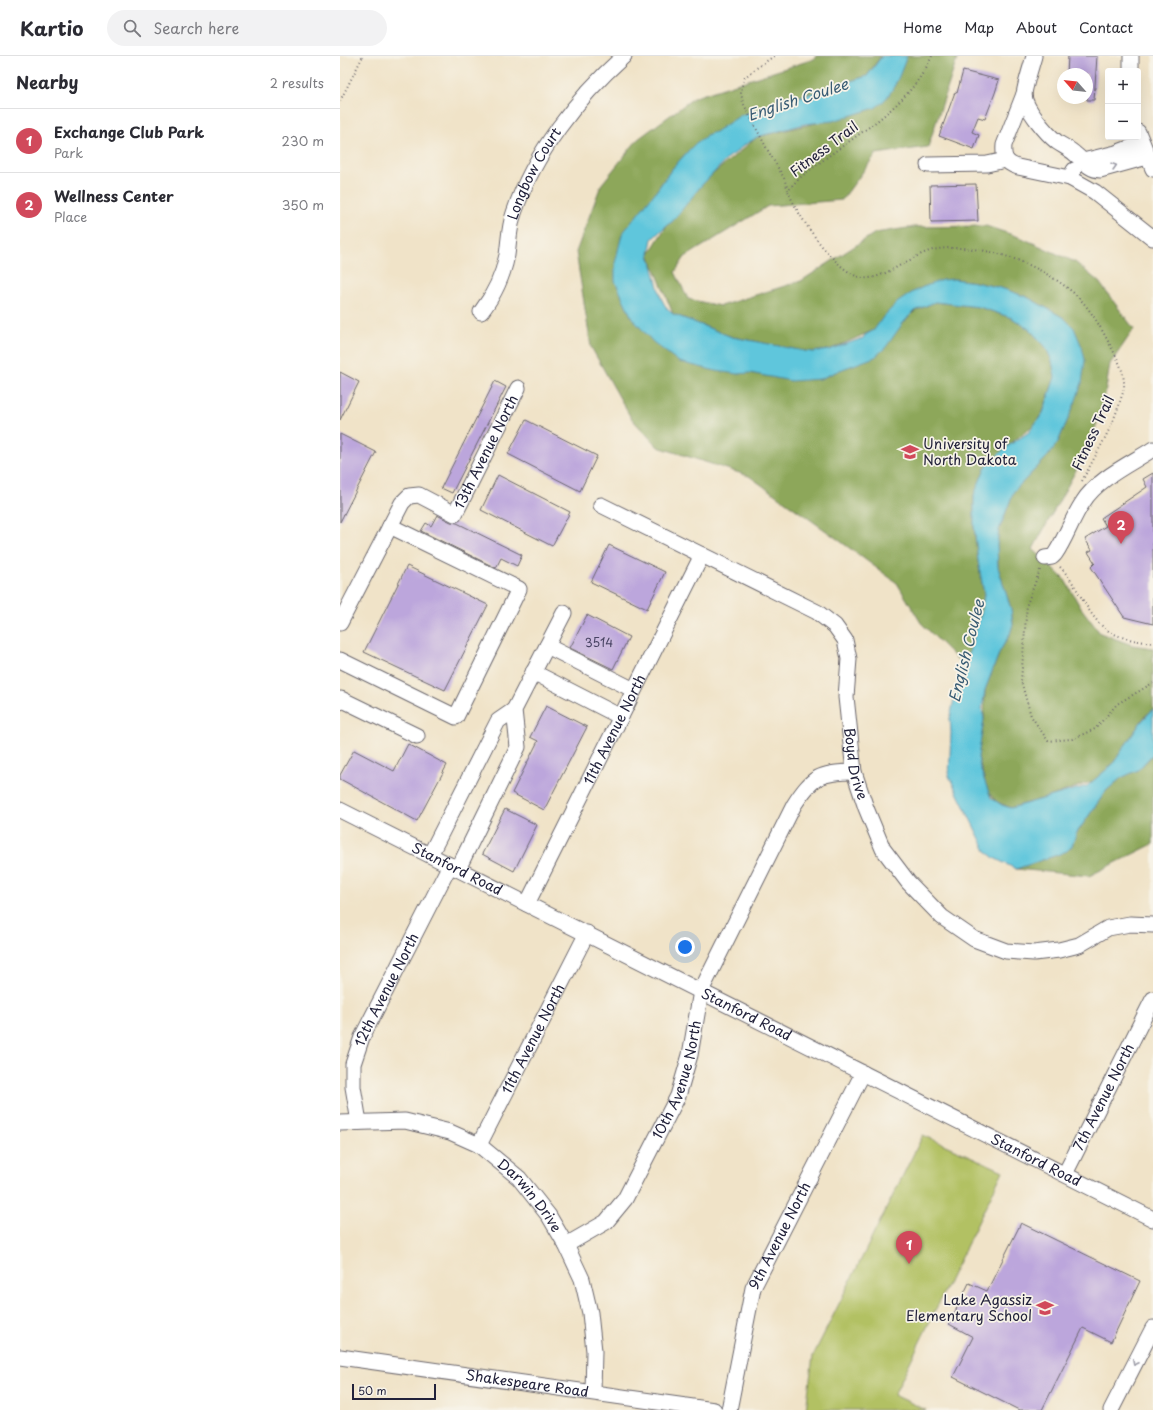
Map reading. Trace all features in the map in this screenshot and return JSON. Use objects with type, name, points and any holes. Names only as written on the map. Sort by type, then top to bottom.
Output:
[{"type":"street","name":"Longbow Court","points":[[480,312],[490,299],[502,272],[507,254],[508,236],[513,214],[537,162],[552,138],[570,114],[594,86],[624,56]]},
{"type":"street","points":[[1034,56],[1024,94],[1004,145],[1003,152],[1006,160],[1010,164],[1018,167],[1070,178],[1095,192],[1153,238]]},
{"type":"street","points":[[1130,68],[1131,56]]},
{"type":"street","points":[[1024,94],[1030,109],[1047,132],[1057,142],[1079,157],[1145,150]]},
{"type":"street","points":[[1070,178],[1079,157]]},
{"type":"street","points":[[928,165],[987,164],[1006,160]]},
{"type":"street","name":"13th Avenue North","points":[[340,623],[402,503],[409,496],[419,495],[455,514],[518,388]]},
{"type":"street","points":[[1045,558],[1052,557],[1055,554],[1083,502],[1091,491],[1101,482],[1153,449]]},
{"type":"street","name":"Boyd Drive","points":[[601,505],[817,612],[835,626],[845,640],[849,659],[846,697],[854,772],[866,808],[883,849],[908,882],[942,917],[974,939],[1006,952],[1034,953],[1059,950],[1079,945],[1108,928],[1130,924],[1153,925]]},
{"type":"street","points":[[340,660],[456,717],[519,589],[390,526]]},
{"type":"street","name":"11th Avenue North","points":[[527,904],[702,555]]},
{"type":"street","points":[[430,855],[498,721],[514,710],[564,613]]},
{"type":"street","points":[[547,646],[634,690]]},
{"type":"street","points":[[533,672],[621,717]]},
{"type":"street","points":[[340,700],[417,736]]},
{"type":"street","name":"12th Avenue North","points":[[359,1122],[353,1087],[353,1064],[362,1037],[518,747],[514,710]]},
{"type":"street","name":"10th Avenue North","points":[[566,1245],[606,1222],[625,1199],[678,1096],[690,1055],[701,991],[794,805],[803,790],[818,777],[835,772],[854,772]]},
{"type":"street","name":"Stanford Road","points":[[340,810],[1153,1219]]},
{"type":"street","name":"11th Avenue North","points":[[479,1145],[587,933]]},
{"type":"street","name":"7th Avenue North","points":[[1065,1174],[1153,999]]},
{"type":"street","name":"9th Avenue North","points":[[729,1410],[753,1288],[863,1073]]},
{"type":"street","name":"Darwin Drive","points":[[340,1123],[405,1121],[450,1132],[479,1145],[519,1178],[549,1216],[566,1245],[582,1279],[590,1313],[594,1351],[593,1392]]},
{"type":"street","points":[[1111,1410],[1153,1328]]},
{"type":"street","name":"Shakespeare Road","points":[[340,1357],[714,1410]]},
{"type":"path","points":[[340,101],[363,56]]},
{"type":"path","points":[[774,56],[758,66],[745,78],[741,94],[743,103],[784,178],[788,191]]},
{"type":"path","name":"Fitness Trail","points":[[932,56],[915,84],[900,102],[870,127],[795,181],[788,191],[791,199],[807,225],[831,258],[849,272],[863,278],[876,276],[912,258],[937,249],[967,248],[989,251],[1009,257],[1044,272],[1071,290],[1090,310],[1119,362],[1124,375],[1124,390],[1114,420],[1080,487]]},
{"type":"path","points":[[1153,643],[1128,639],[1114,634],[1102,626],[1095,618],[1068,575],[1057,564],[1045,558],[1027,604],[1021,681],[1030,716],[1048,741],[1072,739],[1095,729],[1117,704],[1153,683]]},
{"type":"green space","points":[[816,56],[881,56],[867,76],[767,106],[689,150],[671,170],[657,190],[624,300],[632,318],[750,373],[820,379],[840,370],[903,323],[915,311],[935,302],[979,307],[1012,318],[1029,329],[1045,346],[1052,361],[1055,377],[1043,412],[1035,424],[1005,448],[974,495],[974,526],[984,594],[981,614],[965,667],[921,623],[897,583],[829,533],[749,476],[658,447],[631,418],[591,347],[576,252],[601,185],[638,139],[695,97],[814,59]]},
{"type":"green space","points":[[907,56],[958,56],[928,147],[876,154],[842,200],[768,206],[685,257],[675,272],[688,299],[720,306],[801,281],[875,233],[914,227],[986,226],[1022,238],[1075,262],[1099,282],[1134,329],[1110,364],[1103,407],[1086,452],[1033,549],[1065,580],[1081,608],[1100,633],[1132,645],[1153,648],[1153,710],[1145,716],[1112,765],[1093,781],[1049,797],[1011,808],[997,802],[988,792],[978,757],[984,719],[985,690],[1000,651],[1010,634],[1013,624],[1011,609],[998,567],[997,544],[999,530],[1014,491],[1048,456],[1058,442],[1075,403],[1064,318],[1027,297],[1001,288],[954,279],[874,330],[829,350],[813,352],[792,350],[732,337],[673,314],[649,254],[667,225],[708,178],[757,137],[862,112],[894,87]]},
{"type":"green space","points":[[1153,755],[1153,844],[1089,876],[1016,869],[1057,855],[1076,834],[1106,791],[1121,778],[1138,770]]},
{"type":"green space","points":[[923,1135],[1003,1171],[894,1395],[926,1410],[806,1410],[813,1356]]},
{"type":"water","name":"English Coulee","points":[[882,56],[907,56],[895,85],[887,98],[875,108],[833,121],[805,124],[757,137],[729,157],[701,186],[672,222],[652,239],[649,254],[661,298],[667,309],[673,314],[732,337],[804,351],[813,352],[829,350],[863,338],[865,335],[874,330],[883,317],[898,302],[923,287],[942,280],[954,279],[975,282],[1001,288],[1027,297],[1064,318],[1074,328],[1082,347],[1085,360],[1082,383],[1075,403],[1058,442],[1048,456],[1014,491],[999,530],[997,544],[998,567],[1011,609],[1013,624],[1010,634],[1000,651],[985,690],[982,709],[984,719],[978,757],[980,768],[991,798],[1002,805],[1011,808],[1087,786],[1112,765],[1141,722],[1153,709],[1153,754],[1138,770],[1121,778],[1106,791],[1076,834],[1072,846],[1067,851],[1016,869],[994,858],[986,851],[949,776],[951,733],[950,718],[954,699],[981,614],[984,594],[974,526],[974,495],[985,468],[1005,448],[1029,432],[1043,413],[1055,377],[1052,361],[1045,346],[1029,329],[1012,318],[979,307],[935,302],[914,311],[903,323],[886,347],[875,357],[820,379],[791,381],[750,373],[737,374],[716,371],[679,362],[653,342],[632,318],[615,281],[615,263],[622,234],[671,170],[697,142],[704,139],[706,135],[715,132],[741,115],[867,76]]},
{"type":"building","points":[[1068,56],[1097,56],[1094,100],[1093,68],[1067,68]]},
{"type":"building","points":[[963,71],[999,80],[985,119],[978,117],[972,132],[979,135],[974,149],[939,136],[955,92],[957,93]]},
{"type":"building","points":[[976,184],[978,221],[931,222],[930,185]]},
{"type":"building","points":[[340,372],[359,382],[340,420]]},
{"type":"building","points":[[495,381],[506,387],[452,493],[441,488]]},
{"type":"building","points":[[526,420],[597,456],[580,491],[508,454]]},
{"type":"building","points":[[340,434],[376,452],[340,522]]},
{"type":"building","points":[[1153,473],[1153,624],[1124,617],[1091,567],[1095,563],[1088,552],[1092,550],[1085,539],[1106,526],[1101,518],[1147,487],[1143,479]]},
{"type":"building","points":[[498,475],[570,512],[552,546],[481,510]]},
{"type":"building","points":[[437,515],[451,522],[457,523],[522,555],[517,566],[501,558],[496,568],[421,531],[426,523],[431,526]]},
{"type":"building","points":[[609,545],[665,572],[647,609],[591,582]]},
{"type":"building","points":[[407,566],[488,605],[445,690],[364,652]]},
{"type":"building","points":[[587,615],[629,637],[613,669],[570,648]]},
{"type":"building","points":[[546,706],[587,727],[544,810],[512,793],[538,741],[530,737]]},
{"type":"building","points":[[408,744],[447,765],[417,821],[340,779],[340,775],[354,750],[394,771]]},
{"type":"building","points":[[505,809],[537,825],[514,871],[482,854]]},
{"type":"building","points":[[1021,1223],[1140,1281],[1111,1342],[1083,1328],[1042,1410],[1019,1410],[953,1377],[973,1337],[949,1324],[969,1283],[987,1291]]},
{"type":"place","name":"University of North Dakota","points":[[910,452]]},
{"type":"place","name":"Wellness Center","points":[[1121,544]]},
{"type":"place","name":"Exchange Club Park","points":[[909,1264]]},
{"type":"place","name":"Lake Agassiz Elementary School","points":[[1045,1308]]}]
